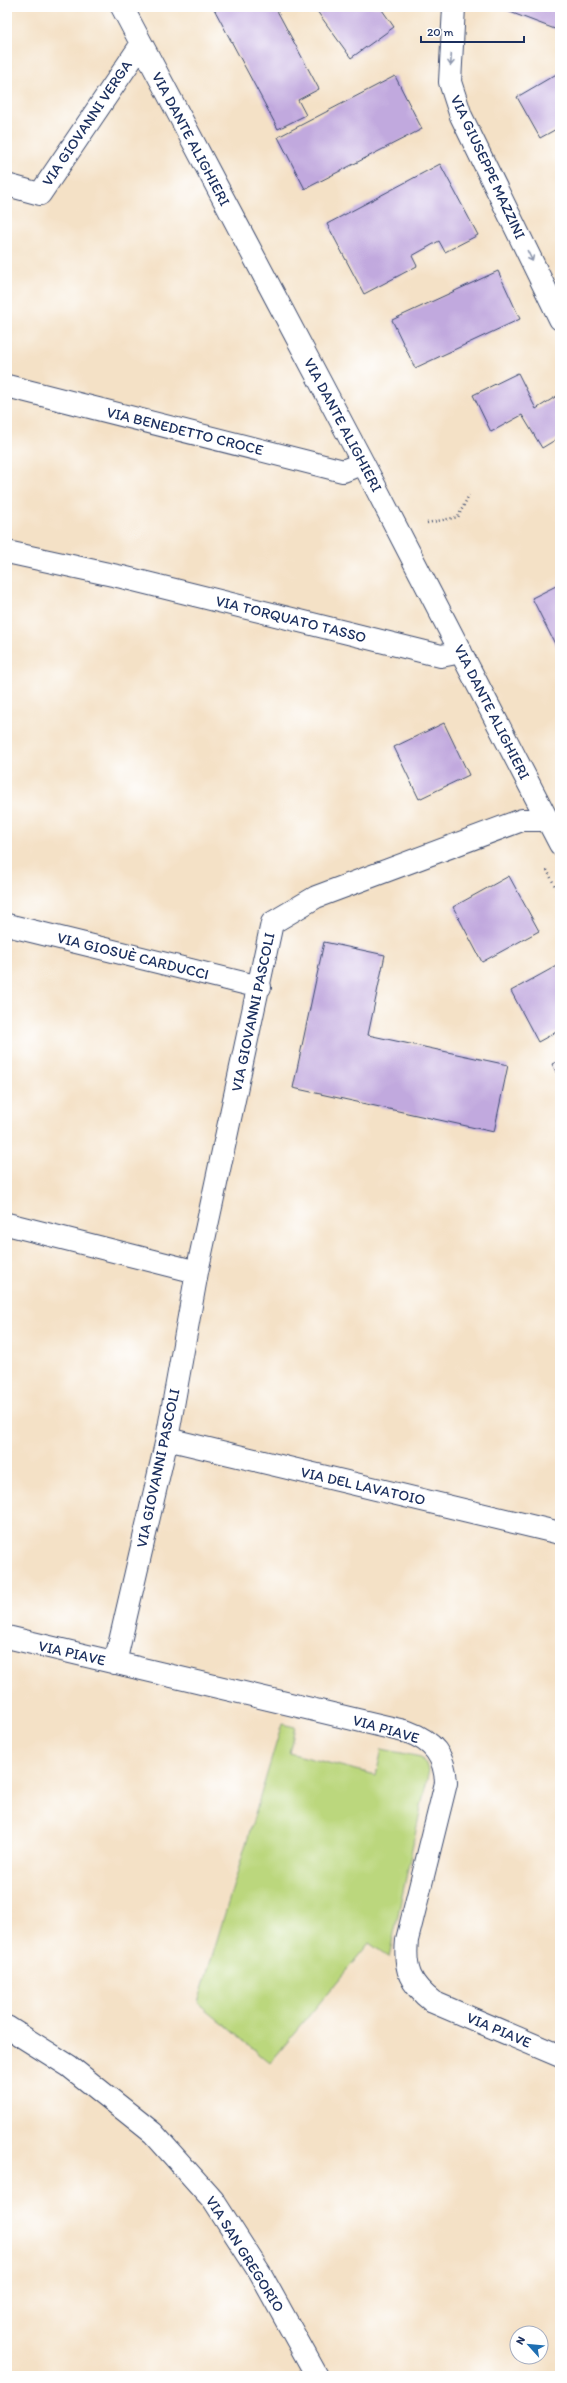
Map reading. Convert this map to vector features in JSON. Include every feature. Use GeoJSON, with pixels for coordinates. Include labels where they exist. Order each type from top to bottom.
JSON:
{"type":"FeatureCollection","features":[{"type":"Feature","properties":{"kind":"street","name":"VIA DANTE ALIGHIERI"},"geometry":{"type":"LineString","coordinates":[[122,7],[363,463],[560,844]]}},
{"type":"Feature","properties":{"kind":"street","name":"VIA GIUSEPPE MAZZINI"},"geometry":{"type":"LineString","coordinates":[[454,7],[450,82],[454,96],[461,116],[560,319]]}},
{"type":"Feature","properties":{"kind":"street","name":"VIA GIOVANNI VERGA"},"geometry":{"type":"LineString","coordinates":[[7,185],[40,194],[141,45]]}},
{"type":"Feature","properties":{"kind":"street","name":"VIA BENEDETTO CROCE"},"geometry":{"type":"LineString","coordinates":[[7,386],[343,471],[363,463]]}},
{"type":"Feature","properties":{"kind":"street","name":"VIA TORQUATO TASSO"},"geometry":{"type":"LineString","coordinates":[[7,552],[122,577],[441,656],[461,652]]}},
{"type":"Feature","properties":{"kind":"street","name":"VIA GIOVANNI PASCOLI"},"geometry":{"type":"LineString","coordinates":[[115,1663],[167,1439],[197,1272],[260,988],[272,923],[316,897],[522,820],[547,820]]}},
{"type":"Feature","properties":{"kind":"street","name":"VIA GIOSUÈ CARDUCCI"},"geometry":{"type":"LineString","coordinates":[[7,925],[260,988]]}},
{"type":"Feature","properties":{"kind":"street"},"geometry":{"type":"LineString","coordinates":[[7,1224],[197,1272]]}},
{"type":"Feature","properties":{"kind":"street","name":"VIA DEL LAVATOIO"},"geometry":{"type":"LineString","coordinates":[[167,1439],[560,1533]]}},
{"type":"Feature","properties":{"kind":"street","name":"VIA PIAVE"},"geometry":{"type":"LineString","coordinates":[[7,1637],[421,1736],[432,1745],[440,1756],[445,1769],[446,1783],[407,1940],[405,1958],[409,1976],[419,1991],[433,2002],[560,2056]]}},
{"type":"Feature","properties":{"kind":"street","name":"VIA SAN GREGORIO"},"geometry":{"type":"LineString","coordinates":[[7,2027],[69,2066],[153,2133],[213,2200],[260,2273],[318,2376]]}},
{"type":"Feature","properties":{"kind":"path"},"geometry":{"type":"LineString","coordinates":[[421,524],[458,517],[469,496]]}},
{"type":"Feature","properties":{"kind":"green space"},"geometry":{"type":"Polygon","coordinates":[[[282,1724],[295,1727],[289,1753],[376,1775],[382,1749],[421,1757],[429,1770],[389,1957],[369,1943],[270,2063],[198,2003],[282,1724]]]}},
{"type":"Feature","properties":{"kind":"building"},"geometry":{"type":"Polygon","coordinates":[[[213,7],[275,7],[319,89],[298,100],[306,115],[278,129],[213,7]]]}},
{"type":"Feature","properties":{"kind":"building"},"geometry":{"type":"Polygon","coordinates":[[[314,7],[380,7],[394,27],[351,58],[314,7]]]}},
{"type":"Feature","properties":{"kind":"building"},"geometry":{"type":"Polygon","coordinates":[[[503,7],[560,7],[560,31],[502,9],[503,7]]]}},
{"type":"Feature","properties":{"kind":"building"},"geometry":{"type":"Polygon","coordinates":[[[560,72],[560,127],[540,138],[517,97],[560,72]]]}},
{"type":"Feature","properties":{"kind":"building"},"geometry":{"type":"Polygon","coordinates":[[[395,76],[422,129],[305,189],[278,137],[395,76]]]}},
{"type":"Feature","properties":{"kind":"building"},"geometry":{"type":"Polygon","coordinates":[[[440,164],[478,235],[445,252],[439,241],[412,256],[417,266],[364,294],[327,224],[440,164]]]}},
{"type":"Feature","properties":{"kind":"building"},"geometry":{"type":"Polygon","coordinates":[[[498,271],[520,319],[415,368],[392,320],[498,271]]]}},
{"type":"Feature","properties":{"kind":"building"},"geometry":{"type":"Polygon","coordinates":[[[518,373],[536,409],[560,394],[560,437],[542,448],[522,415],[491,432],[473,395],[518,373]]]}},
{"type":"Feature","properties":{"kind":"building"},"geometry":{"type":"Polygon","coordinates":[[[560,584],[560,654],[532,598],[560,584]]]}},
{"type":"Feature","properties":{"kind":"building"},"geometry":{"type":"Polygon","coordinates":[[[444,723],[469,775],[419,799],[394,747],[444,723]]]}},
{"type":"Feature","properties":{"kind":"building"},"geometry":{"type":"Polygon","coordinates":[[[509,876],[539,931],[482,962],[453,907],[509,876]]]}},
{"type":"Feature","properties":{"kind":"building"},"geometry":{"type":"Polygon","coordinates":[[[324,942],[385,955],[368,1035],[508,1065],[494,1132],[293,1088],[324,942]]]}},
{"type":"Feature","properties":{"kind":"building"},"geometry":{"type":"Polygon","coordinates":[[[560,964],[560,1030],[538,1042],[511,991],[560,964]]]}},
{"type":"Feature","properties":{"kind":"building"},"geometry":{"type":"Polygon","coordinates":[[[560,1060],[560,1080],[552,1064],[560,1060]]]}}]}
